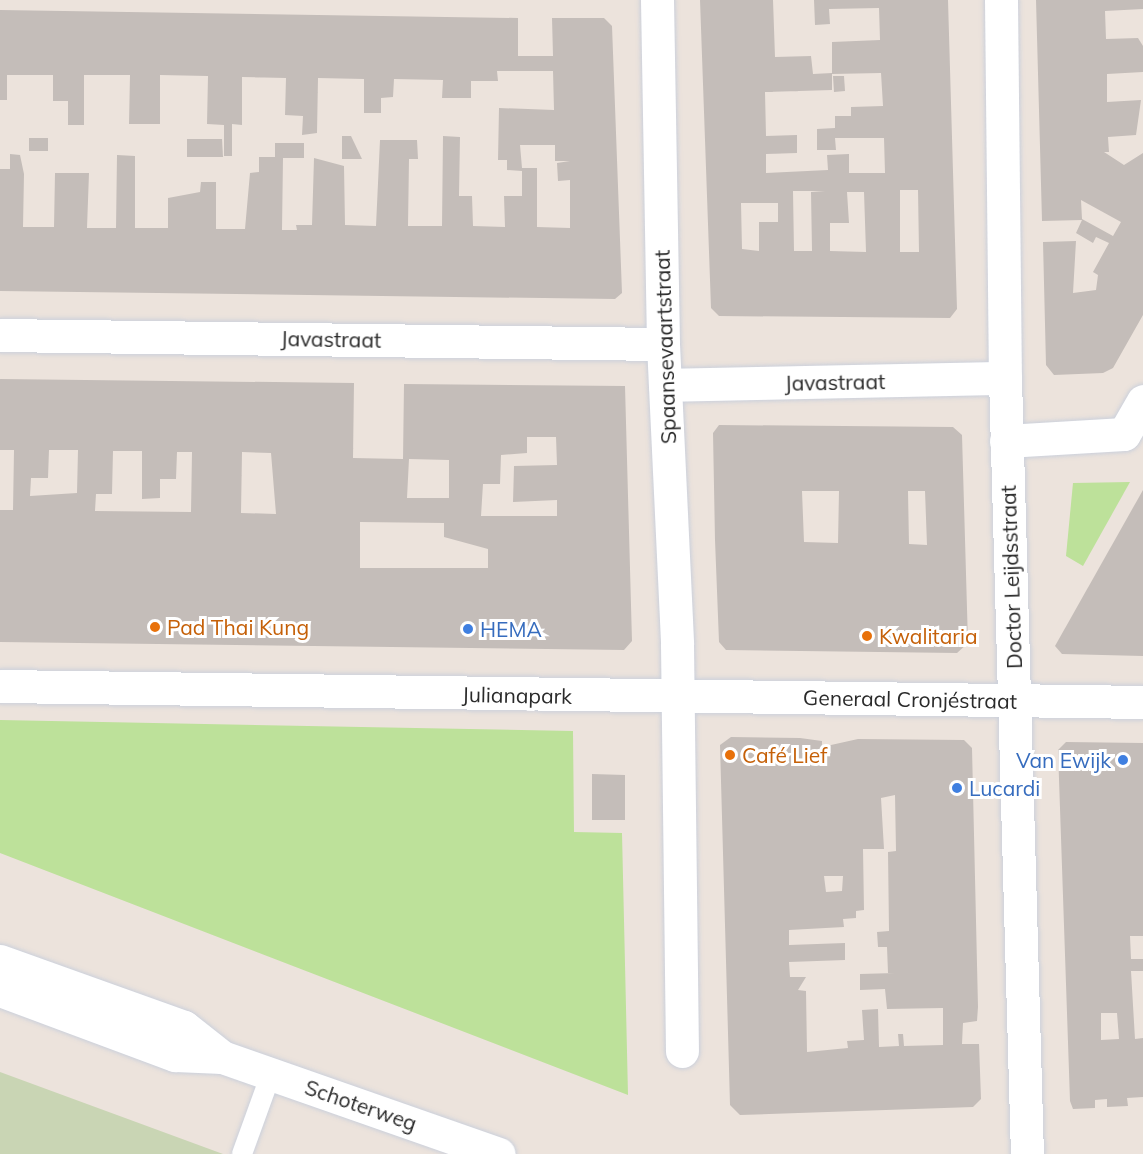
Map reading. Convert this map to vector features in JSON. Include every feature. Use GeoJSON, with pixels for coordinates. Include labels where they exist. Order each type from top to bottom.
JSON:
{"type":"FeatureCollection","features":[{"type":"Feature","properties":{"kind":"street","name":"Spaansevaartstraat"},"geometry":{"type":"LineString","coordinates":[[657,0],[663,344],[678,694]]}},
{"type":"Feature","properties":{"kind":"street","name":"Doctor Leijdsstraat"},"geometry":{"type":"LineString","coordinates":[[1001,0],[1006,441],[1016,701],[1027,1154]]}},
{"type":"Feature","properties":{"kind":"street","name":"Javastraat"},"geometry":{"type":"LineString","coordinates":[[0,335],[663,344]]}},
{"type":"Feature","properties":{"kind":"street","name":"Javastraat"},"geometry":{"type":"LineString","coordinates":[[665,385],[1005,378]]}},
{"type":"Feature","properties":{"kind":"street"},"geometry":{"type":"LineString","coordinates":[[1006,441],[1124,434],[1143,401]]}},
{"type":"Feature","properties":{"kind":"street","name":"Julianapark"},"geometry":{"type":"LineString","coordinates":[[0,686],[678,694]]}},
{"type":"Feature","properties":{"kind":"street"},"geometry":{"type":"LineString","coordinates":[[678,694],[682,1051]]}},
{"type":"Feature","properties":{"kind":"street","name":"Generaal Cronjéstraat"},"geometry":{"type":"LineString","coordinates":[[678,694],[1143,702]]}},
{"type":"Feature","properties":{"kind":"street","name":"Schoterweg"},"geometry":{"type":"LineString","coordinates":[[0,962],[184,1027],[222,1057]]}},
{"type":"Feature","properties":{"kind":"street","name":"Schoterweg"},"geometry":{"type":"LineString","coordinates":[[0,990],[175,1055],[222,1057],[499,1154]]}},
{"type":"Feature","properties":{"kind":"lane"},"geometry":{"type":"LineString","coordinates":[[242,1154],[271,1074]]}},
{"type":"Feature","properties":{"kind":"green space"},"geometry":{"type":"Polygon","coordinates":[[[1130,482],[1083,566],[1066,556],[1073,483],[1130,482]]]}},
{"type":"Feature","properties":{"kind":"green space"},"geometry":{"type":"Polygon","coordinates":[[[0,720],[573,731],[574,832],[622,833],[628,1095],[0,853],[0,720]]]}},
{"type":"Feature","properties":{"kind":"green space"},"geometry":{"type":"Polygon","coordinates":[[[0,1072],[223,1154],[0,1154],[0,1072]]]}},
{"type":"Feature","properties":{"kind":"building"},"geometry":{"type":"Polygon","coordinates":[[[700,0],[773,0],[775,57],[811,56],[813,74],[832,73],[832,42],[880,40],[879,8],[829,9],[830,24],[815,25],[814,0],[948,0],[957,309],[950,318],[719,316],[711,308],[700,0]],[[881,73],[832,74],[832,90],[765,92],[766,136],[797,135],[797,153],[766,154],[766,173],[828,170],[827,155],[849,154],[849,173],[885,173],[884,138],[835,138],[836,150],[817,150],[817,129],[835,128],[835,116],[851,116],[851,107],[883,106],[881,73]],[[900,190],[900,252],[919,252],[918,190],[900,190]],[[793,191],[794,251],[812,251],[811,192],[825,191],[793,191]],[[847,192],[849,223],[830,223],[830,251],[866,252],[864,192],[847,192]],[[741,203],[742,249],[759,251],[759,222],[778,222],[778,203],[741,203]]]}},
{"type":"Feature","properties":{"kind":"building"},"geometry":{"type":"Polygon","coordinates":[[[1036,0],[1143,0],[1143,9],[1105,11],[1106,39],[1138,38],[1143,46],[1143,72],[1107,74],[1107,102],[1141,100],[1136,135],[1108,137],[1109,152],[1104,152],[1124,165],[1143,153],[1143,315],[1113,368],[1103,373],[1054,375],[1046,365],[1043,242],[1076,241],[1073,293],[1096,290],[1098,275],[1093,272],[1109,243],[1096,237],[1093,243],[1076,233],[1082,220],[1042,221],[1036,0]],[[1081,200],[1082,219],[1113,236],[1121,222],[1081,200]]]}},
{"type":"Feature","properties":{"kind":"building"},"geometry":{"type":"Polygon","coordinates":[[[0,10],[518,18],[518,56],[553,56],[552,18],[604,18],[612,26],[622,293],[615,299],[0,291],[0,169],[10,169],[10,154],[20,155],[24,174],[23,227],[54,227],[55,173],[89,173],[87,228],[116,228],[117,155],[135,156],[135,228],[168,228],[168,198],[200,192],[201,182],[216,182],[216,229],[245,229],[250,173],[259,172],[259,157],[275,157],[275,143],[304,143],[304,158],[283,158],[282,230],[297,230],[296,225],[312,225],[314,158],[344,166],[345,225],[376,226],[380,140],[417,140],[418,159],[409,159],[408,226],[442,226],[443,136],[460,137],[459,196],[472,196],[473,226],[505,227],[504,196],[522,196],[522,171],[507,170],[507,160],[498,160],[499,108],[554,110],[553,71],[497,71],[498,81],[471,81],[471,98],[442,98],[443,80],[394,79],[393,97],[381,98],[381,113],[364,113],[364,79],[318,78],[317,133],[302,135],[303,116],[285,115],[286,78],[242,77],[242,125],[232,124],[232,156],[224,156],[224,125],[207,124],[208,76],[160,75],[160,124],[129,124],[130,75],[84,75],[84,125],[68,125],[68,101],[53,101],[53,75],[7,75],[7,100],[0,100],[0,10]],[[520,145],[522,168],[537,168],[537,227],[570,228],[570,180],[558,181],[557,163],[570,161],[555,161],[555,145],[520,145]]]}},
{"type":"Feature","properties":{"kind":"building"},"geometry":{"type":"Polygon","coordinates":[[[833,76],[844,76],[845,91],[834,92],[833,76]]]}},
{"type":"Feature","properties":{"kind":"building"},"geometry":{"type":"Polygon","coordinates":[[[342,136],[351,136],[362,159],[342,159],[342,136]]]}},
{"type":"Feature","properties":{"kind":"building"},"geometry":{"type":"Polygon","coordinates":[[[29,138],[48,138],[48,151],[29,151],[29,138]]]}},
{"type":"Feature","properties":{"kind":"building"},"geometry":{"type":"Polygon","coordinates":[[[187,139],[222,139],[223,157],[187,157],[187,139]]]}},
{"type":"Feature","properties":{"kind":"building"},"geometry":{"type":"Polygon","coordinates":[[[0,379],[354,383],[353,458],[403,459],[404,384],[625,386],[632,641],[624,650],[0,642],[0,510],[13,510],[14,450],[0,450],[0,379]],[[527,437],[527,453],[501,455],[500,484],[483,484],[481,516],[557,516],[557,500],[513,502],[514,466],[557,465],[556,437],[527,437]],[[49,450],[48,478],[31,478],[30,496],[77,493],[78,450],[49,450]],[[113,451],[112,494],[96,494],[95,511],[191,512],[192,452],[177,452],[176,479],[160,479],[160,498],[142,499],[142,451],[113,451]],[[242,452],[241,513],[276,514],[271,453],[242,452]],[[409,459],[407,498],[449,498],[449,460],[409,459]],[[360,522],[360,568],[488,568],[488,549],[444,537],[444,523],[360,522]]]}},
{"type":"Feature","properties":{"kind":"building"},"geometry":{"type":"Polygon","coordinates":[[[719,425],[953,427],[962,435],[968,643],[957,653],[726,650],[719,642],[713,433],[719,425]],[[802,491],[804,542],[838,543],[839,491],[802,491]],[[908,491],[909,544],[927,545],[925,491],[908,491]]]}},
{"type":"Feature","properties":{"kind":"building"},"geometry":{"type":"Polygon","coordinates":[[[1143,490],[1143,656],[1062,654],[1055,646],[1143,490]]]}},
{"type":"Feature","properties":{"kind":"building"},"geometry":{"type":"Polygon","coordinates":[[[731,737],[800,738],[822,741],[822,747],[858,739],[964,740],[972,748],[978,1007],[977,1021],[963,1023],[962,1044],[979,1044],[981,1099],[973,1107],[740,1115],[730,1105],[720,745],[731,737]],[[895,795],[881,798],[884,849],[863,849],[864,910],[856,911],[856,918],[843,919],[844,927],[789,930],[789,945],[845,943],[845,960],[789,962],[790,977],[806,977],[798,990],[806,991],[807,1052],[848,1048],[847,1041],[864,1040],[862,1010],[878,1009],[879,1047],[899,1046],[898,1034],[903,1034],[904,1046],[943,1045],[943,1008],[887,1009],[885,989],[860,990],[860,974],[895,973],[888,973],[887,947],[878,947],[877,932],[889,931],[888,852],[896,851],[895,795]],[[824,876],[826,892],[842,891],[843,876],[824,876]]]}},
{"type":"Feature","properties":{"kind":"building"},"geometry":{"type":"Polygon","coordinates":[[[1066,742],[1143,743],[1143,936],[1130,936],[1131,959],[1143,959],[1143,971],[1131,971],[1135,1039],[1143,1038],[1143,1097],[1127,1098],[1128,1106],[1107,1107],[1107,1099],[1095,1100],[1095,1108],[1073,1109],[1070,1101],[1058,750],[1066,742]],[[1101,1013],[1101,1040],[1119,1039],[1117,1013],[1101,1013]]]}},
{"type":"Feature","properties":{"kind":"building"},"geometry":{"type":"Polygon","coordinates":[[[592,774],[625,775],[625,820],[592,820],[592,774]]]}},
{"type":"Feature","properties":{"kind":"place","name":"Pad Thai Kung"},"geometry":{"type":"Point","coordinates":[155,627]}},
{"type":"Feature","properties":{"kind":"place","name":"HEMA"},"geometry":{"type":"Point","coordinates":[468,629]}},
{"type":"Feature","properties":{"kind":"place","name":"Kwalitaria"},"geometry":{"type":"Point","coordinates":[867,636]}},
{"type":"Feature","properties":{"kind":"place","name":"Café Lief"},"geometry":{"type":"Point","coordinates":[730,755]}},
{"type":"Feature","properties":{"kind":"place","name":"Van Ewijk"},"geometry":{"type":"Point","coordinates":[1123,760]}},
{"type":"Feature","properties":{"kind":"place","name":"Lucardi"},"geometry":{"type":"Point","coordinates":[957,788]}}]}
